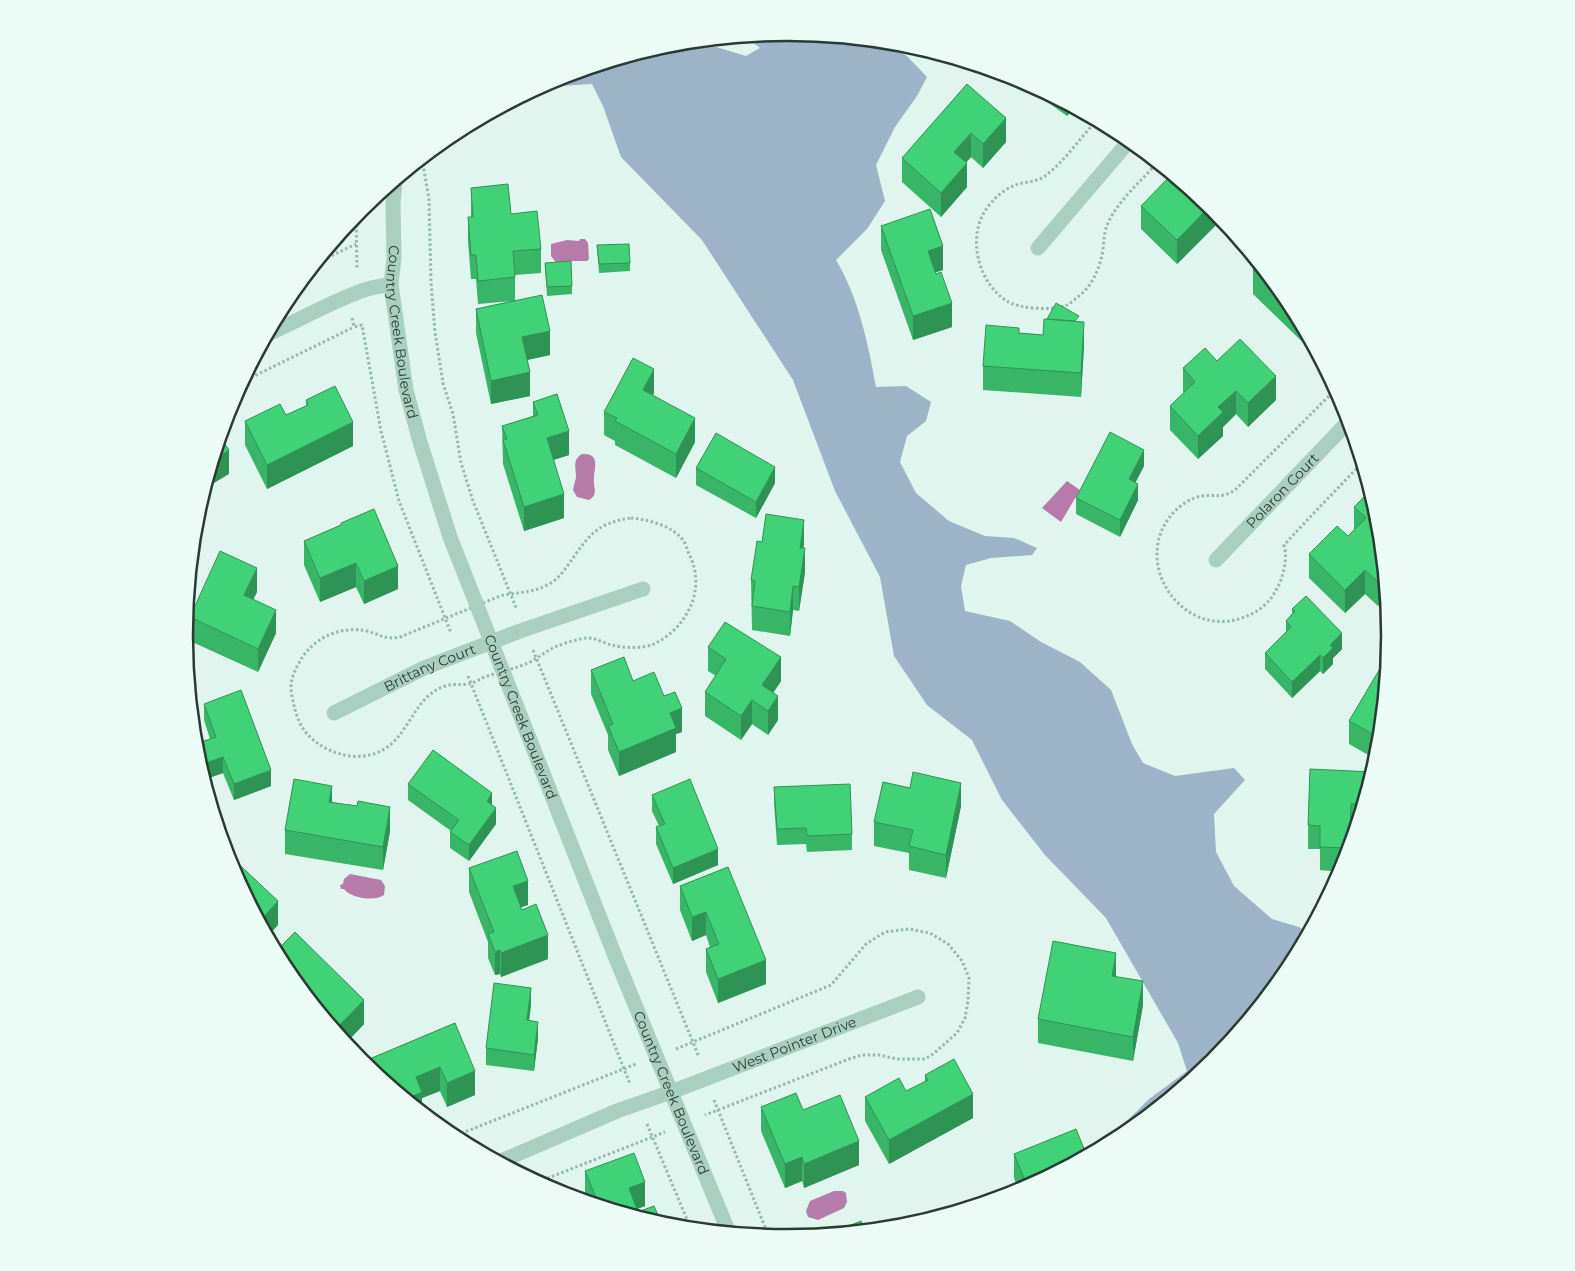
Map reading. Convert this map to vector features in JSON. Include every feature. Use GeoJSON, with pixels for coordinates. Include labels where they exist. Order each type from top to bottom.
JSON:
{"type":"FeatureCollection","features":[{"type":"Feature","properties":{"kind":"street"},"geometry":{"type":"LineString","coordinates":[[1038,248],[1125,146]]}},
{"type":"Feature","properties":{"kind":"street","name":"Country Creek Boulevard"},"geometry":{"type":"LineString","coordinates":[[394,191],[394,258],[391,284],[406,390],[450,537],[614,956],[726,1226]]}},
{"type":"Feature","properties":{"kind":"street"},"geometry":{"type":"LineString","coordinates":[[278,330],[309,313],[366,289],[391,284]]}},
{"type":"Feature","properties":{"kind":"street","name":"Polaron Court"},"geometry":{"type":"LineString","coordinates":[[1216,560],[1344,427]]}},
{"type":"Feature","properties":{"kind":"street","name":"Brittany Court"},"geometry":{"type":"LineString","coordinates":[[334,713],[424,668],[643,589]]}},
{"type":"Feature","properties":{"kind":"street","name":"West Pointer Drive"},"geometry":{"type":"LineString","coordinates":[[507,1159],[638,1103],[706,1079],[918,997]]}},
{"type":"Feature","properties":{"kind":"path"},"geometry":{"type":"LineString","coordinates":[[423,166],[429,199],[434,322],[443,383],[453,414],[462,463],[473,501],[766,1229]]}},
{"type":"Feature","properties":{"kind":"path"},"geometry":{"type":"LineString","coordinates":[[354,327],[352,314],[358,265],[356,227]]}},
{"type":"Feature","properties":{"kind":"path"},"geometry":{"type":"LineString","coordinates":[[331,256],[356,244]]}},
{"type":"Feature","properties":{"kind":"path"},"geometry":{"type":"LineString","coordinates":[[253,376],[354,327],[362,325],[381,431],[399,501],[624,1069],[688,1221]]}},
{"type":"Feature","properties":{"kind":"path"},"geometry":{"type":"LineString","coordinates":[[462,1133],[624,1069]]}},
{"type":"Feature","properties":{"kind":"shaded area"},"geometry":{"type":"Polygon","coordinates":[[[788,41],[865,46],[902,53],[927,77],[917,96],[895,127],[876,165],[885,201],[867,229],[836,260],[857,306],[876,387],[906,386],[931,402],[926,421],[907,436],[900,462],[916,493],[949,521],[985,536],[1014,538],[1037,548],[1032,555],[991,558],[966,565],[961,586],[965,611],[1010,621],[1041,642],[1080,662],[1111,690],[1132,744],[1143,763],[1175,776],[1234,768],[1245,780],[1214,814],[1216,852],[1234,886],[1272,919],[1304,930],[1282,966],[1259,997],[1208,1056],[1130,1121],[1129,1119],[1149,1099],[1187,1071],[1178,1043],[1106,918],[1045,855],[1002,800],[972,740],[927,705],[894,656],[880,577],[835,491],[793,380],[702,240],[621,157],[603,106],[592,84],[560,86],[634,61],[672,53],[712,46],[746,56],[760,48],[753,43],[788,41]]]}},
{"type":"Feature","properties":{"kind":"shaded area"},"geometry":{"type":"Polygon","coordinates":[[[580,239],[585,239],[588,243],[589,259],[587,261],[565,261],[558,265],[551,256],[551,244],[567,240],[579,241],[580,239]]]}},
{"type":"Feature","properties":{"kind":"shaded area"},"geometry":{"type":"Polygon","coordinates":[[[582,454],[592,456],[595,462],[595,493],[589,500],[577,497],[573,490],[576,477],[576,461],[582,454]]]}},
{"type":"Feature","properties":{"kind":"shaded area"},"geometry":{"type":"Polygon","coordinates":[[[1067,481],[1080,490],[1061,522],[1042,508],[1067,481]]]}},
{"type":"Feature","properties":{"kind":"shaded area"},"geometry":{"type":"Polygon","coordinates":[[[350,874],[381,880],[385,886],[384,895],[369,899],[357,897],[341,889],[340,885],[343,884],[344,879],[350,874]]]}},
{"type":"Feature","properties":{"kind":"shaded area"},"geometry":{"type":"Polygon","coordinates":[[[834,1191],[846,1193],[847,1202],[844,1208],[818,1220],[808,1217],[806,1211],[810,1201],[834,1191]]]}},
{"type":"Feature","properties":{"kind":"building"},"geometry":{"type":"Polygon","coordinates":[[[967,84],[1006,118],[983,144],[971,133],[954,152],[967,163],[941,193],[902,158],[967,84]]]}},
{"type":"Feature","properties":{"kind":"building"},"geometry":{"type":"Polygon","coordinates":[[[1167,179],[1204,212],[1177,240],[1141,206],[1167,179]]]}},
{"type":"Feature","properties":{"kind":"building"},"geometry":{"type":"Polygon","coordinates":[[[508,184],[511,214],[537,211],[541,249],[513,251],[515,277],[478,281],[476,255],[471,255],[468,217],[473,217],[471,188],[508,184]]]}},
{"type":"Feature","properties":{"kind":"building"},"geometry":{"type":"Polygon","coordinates":[[[930,209],[943,246],[928,251],[936,274],[941,272],[952,303],[913,316],[881,226],[930,209]]]}},
{"type":"Feature","properties":{"kind":"building"},"geometry":{"type":"Polygon","coordinates":[[[629,244],[630,263],[599,264],[597,245],[629,244]]]}},
{"type":"Feature","properties":{"kind":"building"},"geometry":{"type":"Polygon","coordinates":[[[571,261],[572,286],[547,287],[545,263],[571,261]]]}},
{"type":"Feature","properties":{"kind":"building"},"geometry":{"type":"Polygon","coordinates":[[[1254,269],[1263,280],[1253,270],[1254,269]]]}},
{"type":"Feature","properties":{"kind":"building"},"geometry":{"type":"Polygon","coordinates":[[[542,295],[550,331],[522,337],[530,372],[491,381],[476,309],[542,295]]]}},
{"type":"Feature","properties":{"kind":"building"},"geometry":{"type":"Polygon","coordinates":[[[1056,303],[1079,316],[1075,321],[1047,319],[1056,303]]]}},
{"type":"Feature","properties":{"kind":"building"},"geometry":{"type":"Polygon","coordinates":[[[1044,319],[1084,322],[1081,373],[983,366],[986,325],[1019,328],[1019,333],[1043,335],[1044,319]]]}},
{"type":"Feature","properties":{"kind":"building"},"geometry":{"type":"Polygon","coordinates":[[[1240,339],[1276,376],[1248,403],[1236,391],[1218,407],[1223,412],[1198,436],[1170,406],[1195,382],[1183,368],[1205,348],[1217,361],[1240,339]]]}},
{"type":"Feature","properties":{"kind":"building"},"geometry":{"type":"Polygon","coordinates":[[[633,358],[654,369],[643,390],[695,418],[676,454],[615,421],[617,418],[604,412],[633,358]]]}},
{"type":"Feature","properties":{"kind":"building"},"geometry":{"type":"Polygon","coordinates":[[[335,386],[353,422],[267,465],[245,421],[280,404],[286,415],[308,405],[306,400],[335,386]]]}},
{"type":"Feature","properties":{"kind":"building"},"geometry":{"type":"Polygon","coordinates":[[[557,394],[569,431],[547,438],[564,494],[524,507],[503,440],[507,439],[502,426],[538,415],[533,402],[557,394]]]}},
{"type":"Feature","properties":{"kind":"building"},"geometry":{"type":"Polygon","coordinates":[[[1110,432],[1144,450],[1129,479],[1138,484],[1120,520],[1076,498],[1110,432]]]}},
{"type":"Feature","properties":{"kind":"building"},"geometry":{"type":"Polygon","coordinates":[[[716,433],[775,467],[756,502],[696,468],[716,433]]]}},
{"type":"Feature","properties":{"kind":"building"},"geometry":{"type":"Polygon","coordinates":[[[225,444],[229,450],[222,455],[225,444]]]}},
{"type":"Feature","properties":{"kind":"building"},"geometry":{"type":"Polygon","coordinates":[[[1365,496],[1377,558],[1379,581],[1365,570],[1345,590],[1309,554],[1337,526],[1348,536],[1366,518],[1354,507],[1365,496]]]}},
{"type":"Feature","properties":{"kind":"building"},"geometry":{"type":"Polygon","coordinates":[[[374,509],[398,566],[364,581],[356,563],[320,578],[304,541],[374,509]]]}},
{"type":"Feature","properties":{"kind":"building"},"geometry":{"type":"Polygon","coordinates":[[[766,514],[804,520],[800,548],[805,548],[799,587],[793,586],[790,612],[752,606],[755,581],[751,580],[757,541],[762,542],[766,514]]]}},
{"type":"Feature","properties":{"kind":"building"},"geometry":{"type":"Polygon","coordinates":[[[220,551],[257,568],[244,595],[276,610],[258,649],[194,619],[194,607],[220,551]]]}},
{"type":"Feature","properties":{"kind":"building"},"geometry":{"type":"Polygon","coordinates":[[[1306,596],[1342,633],[1330,645],[1333,648],[1323,658],[1320,655],[1292,682],[1265,653],[1291,627],[1286,621],[1295,611],[1292,609],[1306,596]]]}},
{"type":"Feature","properties":{"kind":"building"},"geometry":{"type":"Polygon","coordinates":[[[725,622],[781,657],[762,685],[778,696],[768,711],[752,700],[741,716],[705,692],[726,659],[708,647],[725,622]]]}},
{"type":"Feature","properties":{"kind":"building"},"geometry":{"type":"Polygon","coordinates":[[[624,657],[633,681],[654,672],[664,696],[675,692],[682,708],[670,713],[676,728],[619,752],[608,726],[613,724],[591,670],[624,657]]]}},
{"type":"Feature","properties":{"kind":"building"},"geometry":{"type":"Polygon","coordinates":[[[1380,668],[1377,713],[1373,734],[1349,721],[1380,668]]]}},
{"type":"Feature","properties":{"kind":"building"},"geometry":{"type":"Polygon","coordinates":[[[241,690],[271,770],[234,784],[223,757],[207,762],[203,741],[216,737],[204,704],[241,690]]]}},
{"type":"Feature","properties":{"kind":"building"},"geometry":{"type":"Polygon","coordinates":[[[433,750],[492,793],[487,801],[496,808],[469,845],[450,832],[459,820],[408,784],[433,750]]]}},
{"type":"Feature","properties":{"kind":"building"},"geometry":{"type":"Polygon","coordinates":[[[1310,769],[1366,772],[1357,804],[1351,804],[1350,827],[1342,848],[1320,847],[1320,826],[1308,825],[1310,769]]]}},
{"type":"Feature","properties":{"kind":"building"},"geometry":{"type":"Polygon","coordinates":[[[913,772],[961,783],[946,855],[909,846],[913,830],[874,822],[883,782],[910,788],[913,772]]]}},
{"type":"Feature","properties":{"kind":"building"},"geometry":{"type":"Polygon","coordinates":[[[294,779],[332,786],[329,802],[357,806],[358,801],[390,807],[383,847],[285,830],[294,779]]]}},
{"type":"Feature","properties":{"kind":"building"},"geometry":{"type":"Polygon","coordinates":[[[690,779],[718,849],[673,868],[656,827],[665,824],[652,795],[690,779]]]}},
{"type":"Feature","properties":{"kind":"building"},"geometry":{"type":"Polygon","coordinates":[[[850,784],[852,834],[807,836],[806,828],[777,829],[774,787],[850,784]]]}},
{"type":"Feature","properties":{"kind":"building"},"geometry":{"type":"Polygon","coordinates":[[[517,851],[528,881],[513,886],[522,910],[536,904],[548,935],[501,953],[500,950],[495,952],[488,934],[494,932],[469,868],[517,851]]]}},
{"type":"Feature","properties":{"kind":"building"},"geometry":{"type":"Polygon","coordinates":[[[238,864],[278,901],[264,916],[238,864]]]}},
{"type":"Feature","properties":{"kind":"building"},"geometry":{"type":"Polygon","coordinates":[[[728,867],[766,960],[718,979],[706,949],[719,944],[706,912],[692,917],[680,886],[728,867]]]}},
{"type":"Feature","properties":{"kind":"building"},"geometry":{"type":"Polygon","coordinates":[[[295,932],[364,1000],[340,1025],[293,966],[281,946],[295,932]]]}},
{"type":"Feature","properties":{"kind":"building"},"geometry":{"type":"Polygon","coordinates":[[[1053,941],[1116,953],[1112,976],[1143,981],[1133,1037],[1038,1019],[1053,941]]]}},
{"type":"Feature","properties":{"kind":"building"},"geometry":{"type":"Polygon","coordinates":[[[494,983],[531,988],[527,1020],[538,1022],[534,1055],[486,1048],[494,983]]]}},
{"type":"Feature","properties":{"kind":"building"},"geometry":{"type":"Polygon","coordinates":[[[455,1023],[475,1071],[447,1083],[440,1067],[416,1077],[422,1092],[413,1096],[370,1059],[455,1023]]]}},
{"type":"Feature","properties":{"kind":"building"},"geometry":{"type":"Polygon","coordinates":[[[954,1059],[973,1094],[889,1140],[865,1097],[899,1078],[906,1091],[928,1080],[925,1075],[954,1059]]]}},
{"type":"Feature","properties":{"kind":"building"},"geometry":{"type":"Polygon","coordinates":[[[796,1093],[803,1110],[840,1095],[859,1141],[804,1164],[802,1157],[785,1164],[761,1107],[796,1093]]]}},
{"type":"Feature","properties":{"kind":"building"},"geometry":{"type":"Polygon","coordinates":[[[1076,1129],[1085,1150],[1025,1180],[1014,1154],[1076,1129]]]}},
{"type":"Feature","properties":{"kind":"building"},"geometry":{"type":"Polygon","coordinates":[[[634,1153],[645,1182],[629,1188],[638,1211],[596,1198],[585,1171],[634,1153]]]}},
{"type":"Feature","properties":{"kind":"building"},"geometry":{"type":"Polygon","coordinates":[[[654,1206],[658,1215],[640,1211],[654,1206]]]}},
{"type":"Feature","properties":{"kind":"building"},"geometry":{"type":"Polygon","coordinates":[[[861,1221],[863,1225],[848,1226],[861,1221]]]}}]}
